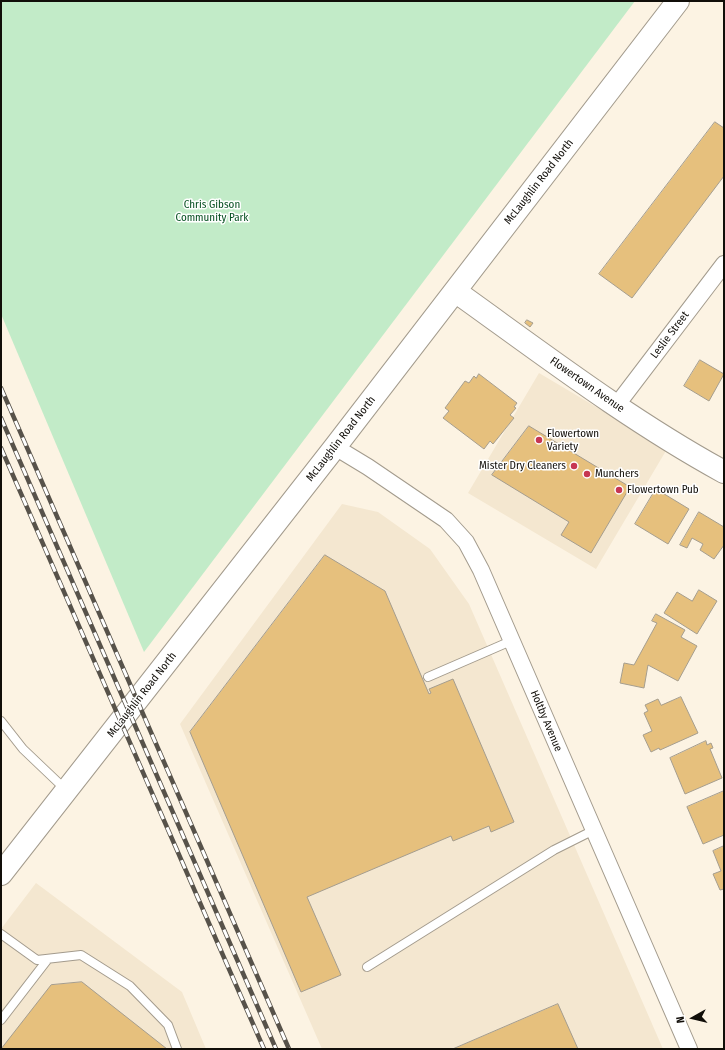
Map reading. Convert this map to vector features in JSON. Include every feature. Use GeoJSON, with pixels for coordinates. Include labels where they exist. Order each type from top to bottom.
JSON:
{"type":"FeatureCollection","features":[{"type":"Feature","properties":{"kind":"main road","name":"McLaughlin Road North"},"geometry":{"type":"LineString","coordinates":[[3,867],[67,791],[678,1]]}},
{"type":"Feature","properties":{"kind":"main road","name":"Flowertown Avenue"},"geometry":{"type":"LineString","coordinates":[[455,291],[616,406],[682,449],[724,472]]}},
{"type":"Feature","properties":{"kind":"street","name":"Leslie Street"},"geometry":{"type":"LineString","coordinates":[[616,406],[724,264]]}},
{"type":"Feature","properties":{"kind":"street","name":"Holtby Avenue"},"geometry":{"type":"LineString","coordinates":[[335,446],[363,463],[446,520],[466,542],[512,641],[689,1049]]}},
{"type":"Feature","properties":{"kind":"lane"},"geometry":{"type":"LineString","coordinates":[[428,677],[512,641]]}},
{"type":"Feature","properties":{"kind":"lane"},"geometry":{"type":"LineString","coordinates":[[1,721],[23,749],[67,791]]}},
{"type":"Feature","properties":{"kind":"lane"},"geometry":{"type":"LineString","coordinates":[[367,967],[554,850],[594,830]]}},
{"type":"Feature","properties":{"kind":"lane"},"geometry":{"type":"LineString","coordinates":[[1,934],[37,960],[81,955],[130,986],[168,1025],[177,1049]]}},
{"type":"Feature","properties":{"kind":"lane"},"geometry":{"type":"LineString","coordinates":[[1,1020],[48,958]]}},
{"type":"Feature","properties":{"kind":"shaded area"},"geometry":{"type":"Polygon","coordinates":[[[539,373],[667,449],[596,569],[468,493],[539,373]]]}},
{"type":"Feature","properties":{"kind":"shaded area"},"geometry":{"type":"Polygon","coordinates":[[[342,504],[378,512],[430,549],[469,604],[663,1049],[322,1049],[180,724],[342,504]]]}},
{"type":"Feature","properties":{"kind":"shaded area"},"geometry":{"type":"Polygon","coordinates":[[[36,883],[182,992],[206,1049],[1,1049],[1,929],[36,883]]]}},
{"type":"Feature","properties":{"kind":"green space","name":"Chris Gibson Community Park"},"geometry":{"type":"Polygon","coordinates":[[[1,1],[635,1],[144,652],[1,314],[1,1]]]}},
{"type":"Feature","properties":{"kind":"building"},"geometry":{"type":"Polygon","coordinates":[[[715,122],[724,128],[724,176],[632,298],[599,274],[715,122]]]}},
{"type":"Feature","properties":{"kind":"building"},"geometry":{"type":"Polygon","coordinates":[[[527,320],[533,323],[530,327],[525,323],[527,320]]]}},
{"type":"Feature","properties":{"kind":"building"},"geometry":{"type":"Polygon","coordinates":[[[700,360],[724,374],[709,401],[684,386],[700,360]]]}},
{"type":"Feature","properties":{"kind":"building"},"geometry":{"type":"Polygon","coordinates":[[[479,374],[517,403],[514,407],[516,408],[510,415],[514,418],[493,444],[490,441],[484,449],[443,418],[449,411],[445,408],[465,381],[469,383],[474,376],[476,378],[479,374]]]}},
{"type":"Feature","properties":{"kind":"building"},"geometry":{"type":"Polygon","coordinates":[[[529,426],[630,487],[591,553],[561,535],[569,522],[492,475],[529,426]]]}},
{"type":"Feature","properties":{"kind":"building"},"geometry":{"type":"Polygon","coordinates":[[[656,489],[689,509],[668,544],[635,524],[656,489]]]}},
{"type":"Feature","properties":{"kind":"building"},"geometry":{"type":"Polygon","coordinates":[[[699,512],[724,527],[724,545],[714,559],[700,550],[703,544],[692,538],[687,548],[680,545],[699,512]]]}},
{"type":"Feature","properties":{"kind":"building"},"geometry":{"type":"Polygon","coordinates":[[[325,555],[385,591],[429,694],[431,693],[429,689],[453,679],[514,822],[491,832],[489,826],[453,841],[451,836],[307,897],[341,975],[301,992],[190,732],[325,555]]]}},
{"type":"Feature","properties":{"kind":"building"},"geometry":{"type":"Polygon","coordinates":[[[699,590],[717,601],[697,634],[664,613],[677,592],[692,601],[699,590]]]}},
{"type":"Feature","properties":{"kind":"building"},"geometry":{"type":"Polygon","coordinates":[[[656,614],[685,630],[681,637],[697,646],[678,681],[648,665],[644,688],[620,683],[624,663],[634,665],[657,623],[652,621],[656,614]]]}},
{"type":"Feature","properties":{"kind":"building"},"geometry":{"type":"Polygon","coordinates":[[[681,697],[698,733],[660,750],[659,748],[651,752],[643,735],[652,731],[644,713],[648,711],[645,705],[658,699],[661,705],[681,697]]]}},
{"type":"Feature","properties":{"kind":"building"},"geometry":{"type":"Polygon","coordinates":[[[706,741],[707,745],[711,743],[713,748],[710,749],[722,778],[685,794],[670,758],[706,741]]]}},
{"type":"Feature","properties":{"kind":"building"},"geometry":{"type":"Polygon","coordinates":[[[724,791],[724,835],[703,844],[687,807],[724,791]]]}},
{"type":"Feature","properties":{"kind":"building"},"geometry":{"type":"Polygon","coordinates":[[[724,846],[724,889],[720,890],[713,874],[721,871],[713,851],[724,846]]]}},
{"type":"Feature","properties":{"kind":"building"},"geometry":{"type":"Polygon","coordinates":[[[82,982],[167,1049],[1,1049],[51,985],[82,982]]]}},
{"type":"Feature","properties":{"kind":"building"},"geometry":{"type":"Polygon","coordinates":[[[558,1004],[578,1049],[453,1049],[558,1004]]]}},
{"type":"Feature","properties":{"kind":"railway"},"geometry":{"type":"LineString","coordinates":[[1,388],[289,1049]]}},
{"type":"Feature","properties":{"kind":"railway"},"geometry":{"type":"LineString","coordinates":[[1,418],[276,1049]]}},
{"type":"Feature","properties":{"kind":"railway"},"geometry":{"type":"LineString","coordinates":[[1,448],[264,1049]]}},
{"type":"Feature","properties":{"kind":"place","name":"Flowertown Variety"},"geometry":{"type":"Point","coordinates":[539,440]}},
{"type":"Feature","properties":{"kind":"place","name":"Mister Dry Cleaners"},"geometry":{"type":"Point","coordinates":[574,466]}},
{"type":"Feature","properties":{"kind":"place","name":"Munchers"},"geometry":{"type":"Point","coordinates":[587,474]}},
{"type":"Feature","properties":{"kind":"place","name":"Flowertown Pub"},"geometry":{"type":"Point","coordinates":[619,490]}}]}
